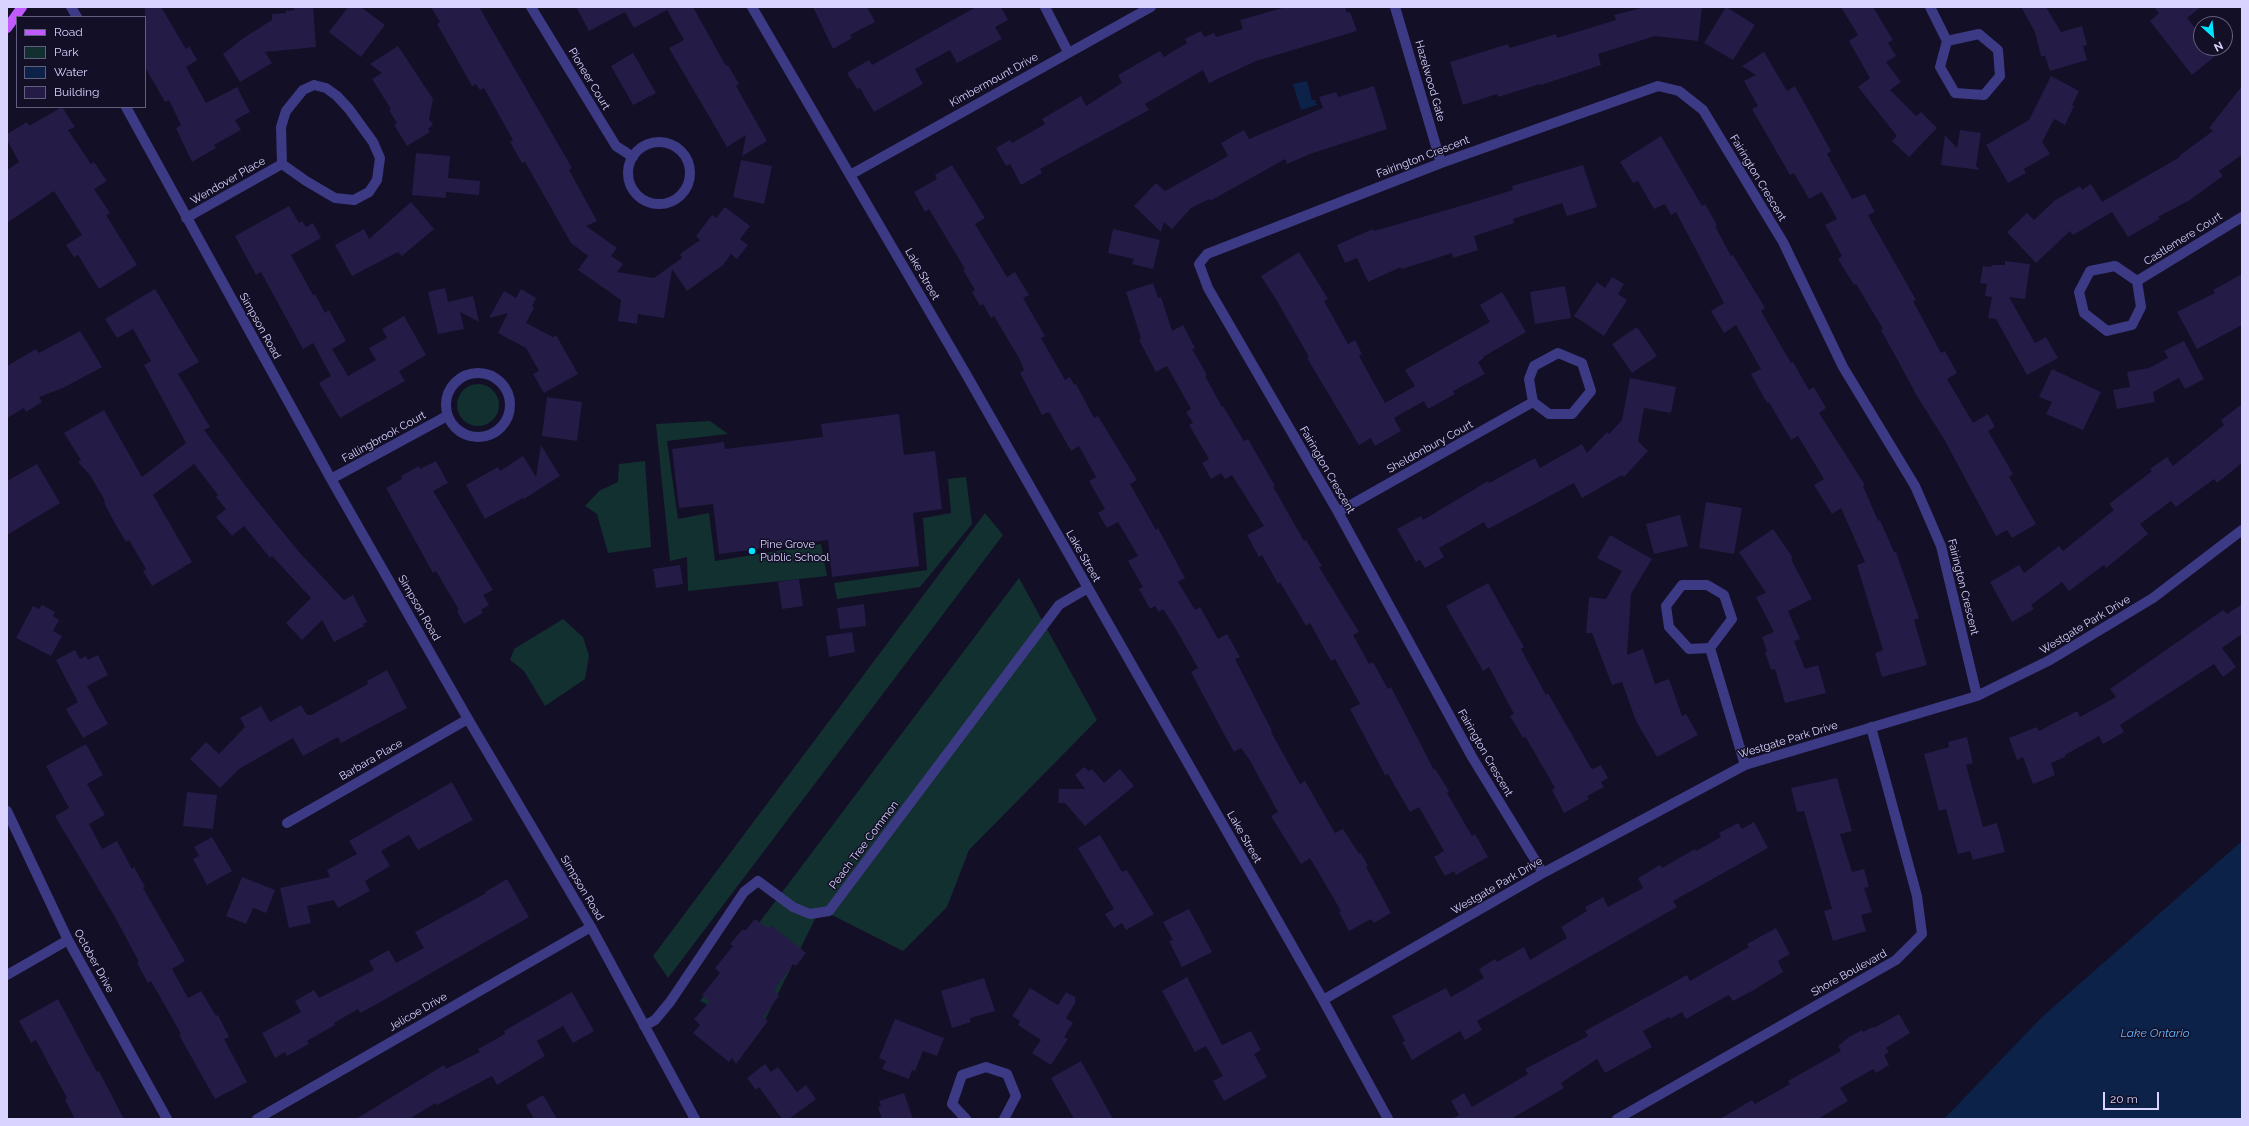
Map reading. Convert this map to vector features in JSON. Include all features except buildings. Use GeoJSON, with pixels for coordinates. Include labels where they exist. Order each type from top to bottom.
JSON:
{"type":"FeatureCollection","features":[{"type":"Feature","properties":{"kind":"main road"},"geometry":{"type":"LineString","coordinates":[[7,28],[22,7]]}},
{"type":"Feature","properties":{"kind":"street"},"geometry":{"type":"LineString","coordinates":[[71,7],[76,16]]}},
{"type":"Feature","properties":{"kind":"street","name":"Pioneer Court"},"geometry":{"type":"LineString","coordinates":[[531,7],[616,146],[633,157]]}},
{"type":"Feature","properties":{"kind":"street","name":"Lake Street"},"geometry":{"type":"LineString","coordinates":[[752,7],[1088,588],[1388,1119]]}},
{"type":"Feature","properties":{"kind":"street"},"geometry":{"type":"LineString","coordinates":[[1045,7],[1068,52]]}},
{"type":"Feature","properties":{"kind":"street","name":"Kimbermount Drive"},"geometry":{"type":"LineString","coordinates":[[850,175],[1151,7]]}},
{"type":"Feature","properties":{"kind":"street","name":"Hazelwood Gate"},"geometry":{"type":"LineString","coordinates":[[1395,7],[1441,162]]}},
{"type":"Feature","properties":{"kind":"street"},"geometry":{"type":"LineString","coordinates":[[1930,7],[1947,41],[1940,67],[1955,93],[1984,95],[2000,76],[1998,50],[1979,34],[1947,41]]}},
{"type":"Feature","properties":{"kind":"street","name":"Wendover Place"},"geometry":{"type":"LineString","coordinates":[[314,85],[326,88],[337,96],[363,126],[380,158],[380,170],[378,180],[369,192],[354,200],[335,198],[306,181],[282,164],[281,127],[286,111],[303,90],[314,85]]}},
{"type":"Feature","properties":{"kind":"street","name":"Fairington Crescent"},"geometry":{"type":"LineString","coordinates":[[1543,874],[1472,757],[1338,512],[1208,288],[1199,264],[1207,254],[1441,162],[1658,86],[1679,91],[1703,110],[1783,242],[1843,367],[1915,486],[1941,546],[1977,696]]}},
{"type":"Feature","properties":{"kind":"street","name":"Simpson Road"},"geometry":{"type":"LineString","coordinates":[[127,108],[331,479],[468,719],[591,926],[695,1119]]}},
{"type":"Feature","properties":{"kind":"street"},"geometry":{"type":"LineString","coordinates":[[655,143],[671,145],[681,152],[688,162],[690,179],[687,188],[674,201],[666,204],[648,202],[640,198],[630,183],[629,166],[633,157],[646,145],[655,143]]}},
{"type":"Feature","properties":{"kind":"street","name":"Wendover Place"},"geometry":{"type":"LineString","coordinates":[[186,218],[282,164]]}},
{"type":"Feature","properties":{"kind":"street","name":"Castlemere Court"},"geometry":{"type":"LineString","coordinates":[[2137,281],[2242,217]]}},
{"type":"Feature","properties":{"kind":"street"},"geometry":{"type":"LineString","coordinates":[[2115,266],[2137,281],[2141,307],[2132,325],[2107,331],[2084,314],[2079,292],[2090,271],[2115,266]]}},
{"type":"Feature","properties":{"kind":"street"},"geometry":{"type":"LineString","coordinates":[[1558,353],[1582,363],[1590,392],[1572,414],[1549,414],[1533,402],[1529,379],[1534,366],[1558,353]]}},
{"type":"Feature","properties":{"kind":"street"},"geometry":{"type":"LineString","coordinates":[[478,373],[492,377],[504,386],[510,407],[508,417],[502,427],[493,434],[482,437],[471,437],[461,433],[447,416],[447,396],[459,380],[468,375],[478,373]]}},
{"type":"Feature","properties":{"kind":"street","name":"Sheldonbury Court"},"geometry":{"type":"LineString","coordinates":[[1338,512],[1533,402]]}},
{"type":"Feature","properties":{"kind":"street","name":"Fallingbrook Court"},"geometry":{"type":"LineString","coordinates":[[331,479],[447,416]]}},
{"type":"Feature","properties":{"kind":"street","name":"Westgate Park Drive"},"geometry":{"type":"LineString","coordinates":[[1322,1000],[1543,874],[1745,765],[1977,696],[2050,660],[2153,598],[2242,530]]}},
{"type":"Feature","properties":{"kind":"street"},"geometry":{"type":"LineString","coordinates":[[1682,584],[1707,585],[1724,595],[1732,619],[1710,648],[1689,649],[1669,627],[1666,606],[1682,584]]}},
{"type":"Feature","properties":{"kind":"street","name":"Peach Tree Common"},"geometry":{"type":"LineString","coordinates":[[644,1026],[655,1020],[670,1002],[744,892],[758,881],[793,907],[810,914],[829,911],[1059,606],[1088,588]]}},
{"type":"Feature","properties":{"kind":"street"},"geometry":{"type":"LineString","coordinates":[[1710,648],[1745,765]]}},
{"type":"Feature","properties":{"kind":"street","name":"Barbara Place"},"geometry":{"type":"LineString","coordinates":[[287,823],[468,719]]}},
{"type":"Feature","properties":{"kind":"street","name":"Shore Boulevard"},"geometry":{"type":"LineString","coordinates":[[1617,1119],[1896,960],[1922,934],[1917,896],[1871,727]]}},
{"type":"Feature","properties":{"kind":"street","name":"October Drive"},"geometry":{"type":"LineString","coordinates":[[7,811],[68,940],[167,1119]]}},
{"type":"Feature","properties":{"kind":"street","name":"Jelicoe Drive"},"geometry":{"type":"LineString","coordinates":[[257,1119],[591,926]]}},
{"type":"Feature","properties":{"kind":"street"},"geometry":{"type":"LineString","coordinates":[[7,975],[68,940]]}},
{"type":"Feature","properties":{"kind":"street"},"geometry":{"type":"LineString","coordinates":[[966,1119],[952,1104],[962,1075],[986,1067],[1007,1074],[1016,1096],[1004,1119]]}},
{"type":"Feature","properties":{"kind":"green space"},"geometry":{"type":"Polygon","coordinates":[[[474,384],[482,384],[490,387],[496,393],[499,405],[496,417],[490,423],[482,426],[474,426],[466,423],[460,417],[457,409],[457,401],[460,393],[466,387],[474,384]]]}},
{"type":"Feature","properties":{"kind":"green space"},"geometry":{"type":"Polygon","coordinates":[[[710,421],[728,434],[667,441],[678,519],[709,513],[715,561],[821,544],[827,576],[688,591],[687,557],[670,561],[656,424],[710,421]]]}},
{"type":"Feature","properties":{"kind":"green space"},"geometry":{"type":"Polygon","coordinates":[[[645,461],[651,547],[608,553],[597,514],[585,506],[599,491],[618,482],[619,464],[645,461]]]}},
{"type":"Feature","properties":{"kind":"green space"},"geometry":{"type":"Polygon","coordinates":[[[966,477],[972,524],[920,587],[837,599],[834,583],[927,570],[923,518],[951,513],[948,479],[966,477]]]}},
{"type":"Feature","properties":{"kind":"green space"},"geometry":{"type":"Polygon","coordinates":[[[985,513],[1003,535],[668,978],[653,956],[985,513]]]}},
{"type":"Feature","properties":{"kind":"green space"},"geometry":{"type":"Polygon","coordinates":[[[1019,578],[1097,720],[969,850],[947,907],[903,951],[820,909],[760,1030],[700,1001],[1019,578]]]}},
{"type":"Feature","properties":{"kind":"green space"},"geometry":{"type":"Polygon","coordinates":[[[563,619],[583,637],[589,656],[585,679],[545,706],[524,671],[510,660],[514,649],[563,619]]]}},
{"type":"Feature","properties":{"kind":"water"},"geometry":{"type":"Polygon","coordinates":[[[1307,81],[1312,100],[1315,100],[1317,105],[1301,110],[1293,84],[1307,81]]]}},
{"type":"Feature","properties":{"kind":"water","name":"Lake Ontario"},"geometry":{"type":"Polygon","coordinates":[[[2242,841],[2242,1119],[1944,1119],[2043,1016],[2242,841]]]}},
{"type":"Feature","properties":{"kind":"place","name":"Pine Grove Public School"},"geometry":{"type":"Point","coordinates":[752,551]}}]}
